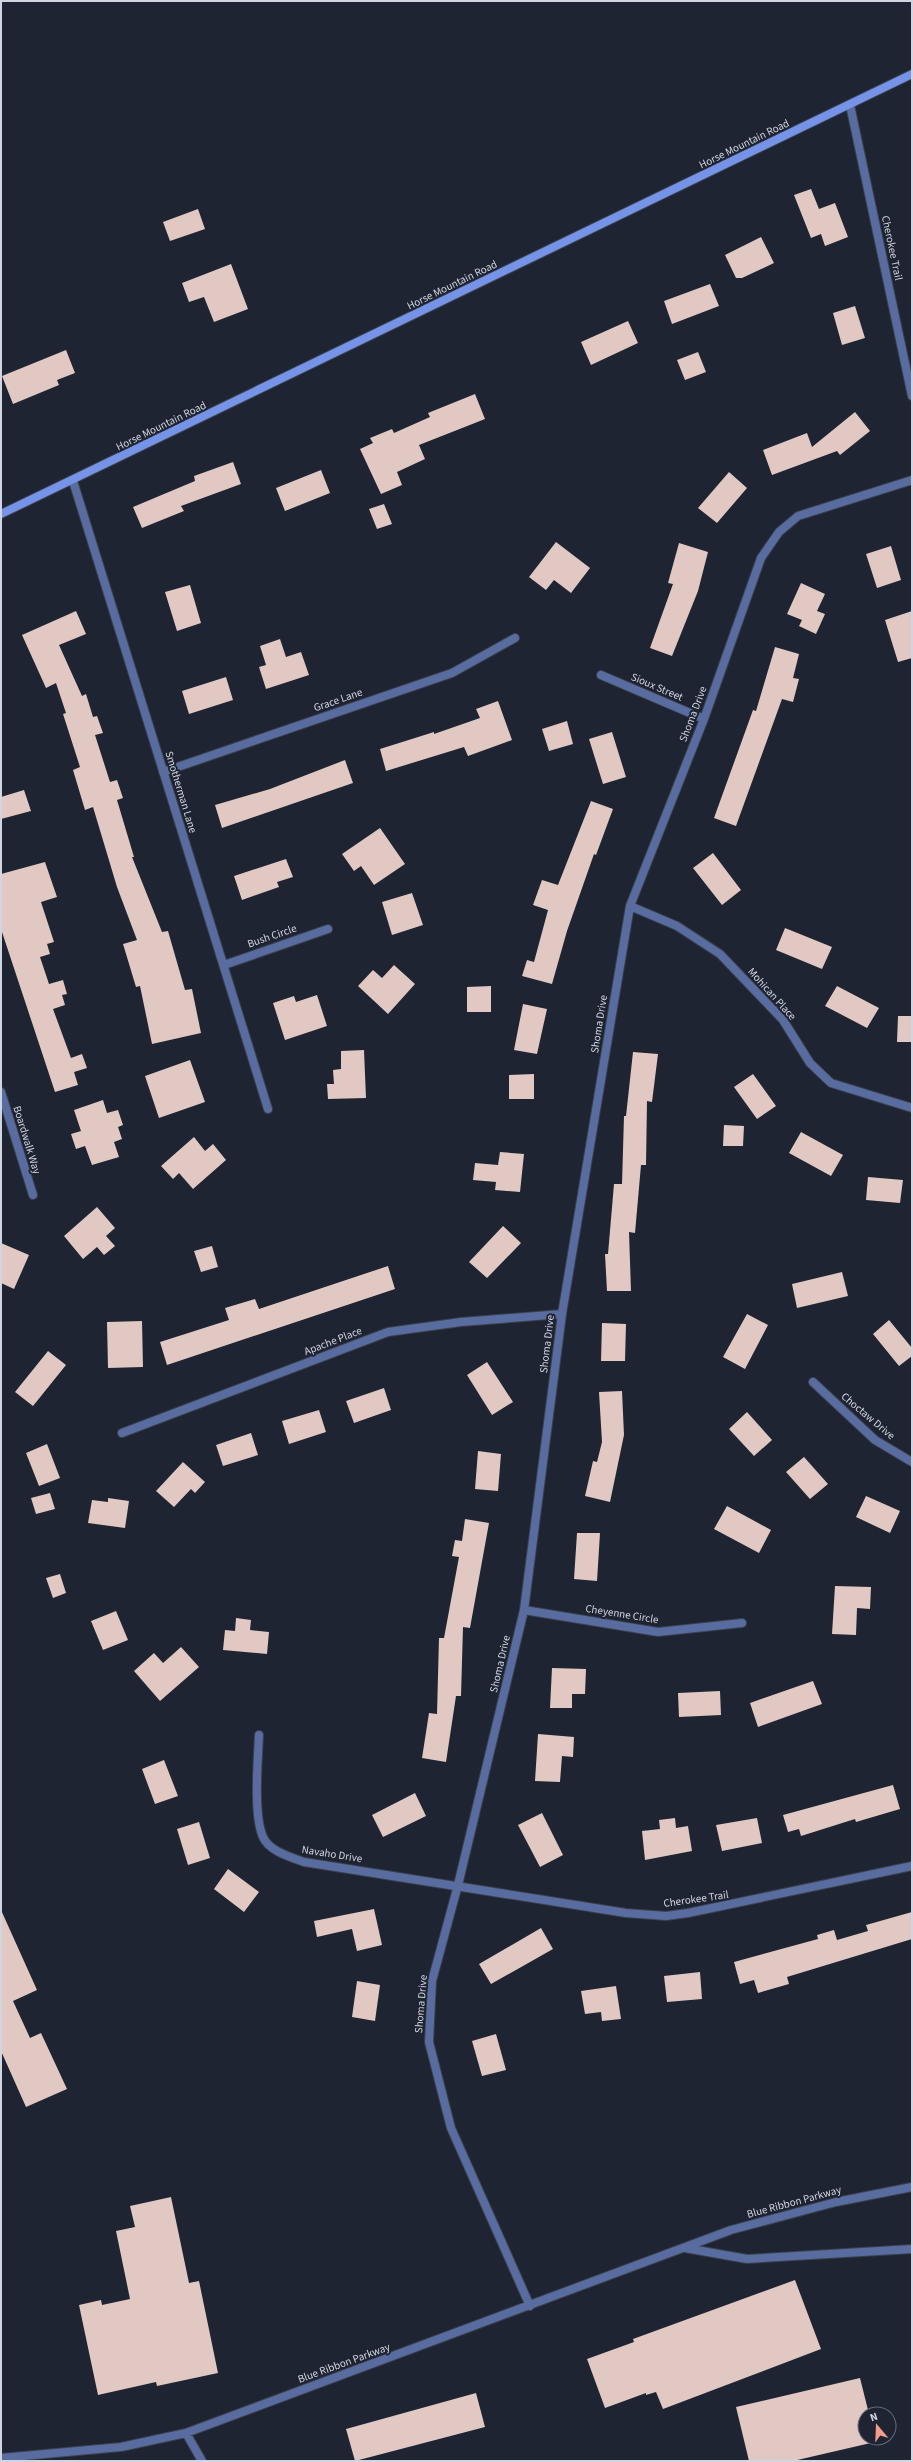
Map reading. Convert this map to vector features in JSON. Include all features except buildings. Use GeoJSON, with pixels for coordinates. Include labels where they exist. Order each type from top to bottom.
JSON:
{"type":"FeatureCollection","features":[{"type":"Feature","properties":{"kind":"street","name":"Horse Mountain Road"},"geometry":{"type":"LineString","coordinates":[[1,514],[73,481],[912,74]]}},
{"type":"Feature","properties":{"kind":"street","name":"Cherokee Trail"},"geometry":{"type":"LineString","coordinates":[[850,105],[912,396]]}},
{"type":"Feature","properties":{"kind":"street","name":"Shoma Drive"},"geometry":{"type":"LineString","coordinates":[[530,2306],[451,2128],[429,2042],[432,1981],[458,1886],[524,1610],[562,1314],[630,906],[704,719],[761,558],[779,532],[798,516],[912,480]]}},
{"type":"Feature","properties":{"kind":"street","name":"Smotherman Lane"},"geometry":{"type":"LineString","coordinates":[[73,481],[268,1109]]}},
{"type":"Feature","properties":{"kind":"street","name":"Grace Lane"},"geometry":{"type":"LineString","coordinates":[[163,772],[452,673],[515,638]]}},
{"type":"Feature","properties":{"kind":"street","name":"Sioux Street"},"geometry":{"type":"LineString","coordinates":[[602,675],[704,719]]}},
{"type":"Feature","properties":{"kind":"street","name":"Mohican Place"},"geometry":{"type":"LineString","coordinates":[[630,906],[677,926],[720,954],[783,1020],[810,1063],[831,1083],[912,1108]]}},
{"type":"Feature","properties":{"kind":"street","name":"Bush Circle"},"geometry":{"type":"LineString","coordinates":[[224,965],[328,929]]}},
{"type":"Feature","properties":{"kind":"street","name":"Boardwalk Way"},"geometry":{"type":"LineString","coordinates":[[1,1092],[33,1195]]}},
{"type":"Feature","properties":{"kind":"street","name":"Apache Place"},"geometry":{"type":"LineString","coordinates":[[122,1433],[388,1332],[461,1322],[562,1314]]}},
{"type":"Feature","properties":{"kind":"street","name":"Choctaw Drive"},"geometry":{"type":"LineString","coordinates":[[813,1382],[875,1440],[912,1462]]}},
{"type":"Feature","properties":{"kind":"street","name":"Cheyenne Circle"},"geometry":{"type":"LineString","coordinates":[[524,1610],[658,1632],[742,1623]]}},
{"type":"Feature","properties":{"kind":"street","name":"Navaho Drive"},"geometry":{"type":"LineString","coordinates":[[259,1735],[257,1776],[259,1820],[262,1836],[267,1843],[285,1856],[304,1862],[458,1886]]}},
{"type":"Feature","properties":{"kind":"street","name":"Cherokee Trail"},"geometry":{"type":"LineString","coordinates":[[458,1886],[626,1913],[666,1916],[717,1908],[912,1866]]}},
{"type":"Feature","properties":{"kind":"street","name":"Blue Ribbon Parkway"},"geometry":{"type":"LineString","coordinates":[[1,2458],[121,2447],[186,2433],[731,2230],[813,2208],[912,2187]]}},
{"type":"Feature","properties":{"kind":"street"},"geometry":{"type":"LineString","coordinates":[[684,2248],[747,2259],[912,2249]]}},
{"type":"Feature","properties":{"kind":"street"},"geometry":{"type":"LineString","coordinates":[[186,2433],[202,2461]]}}]}
